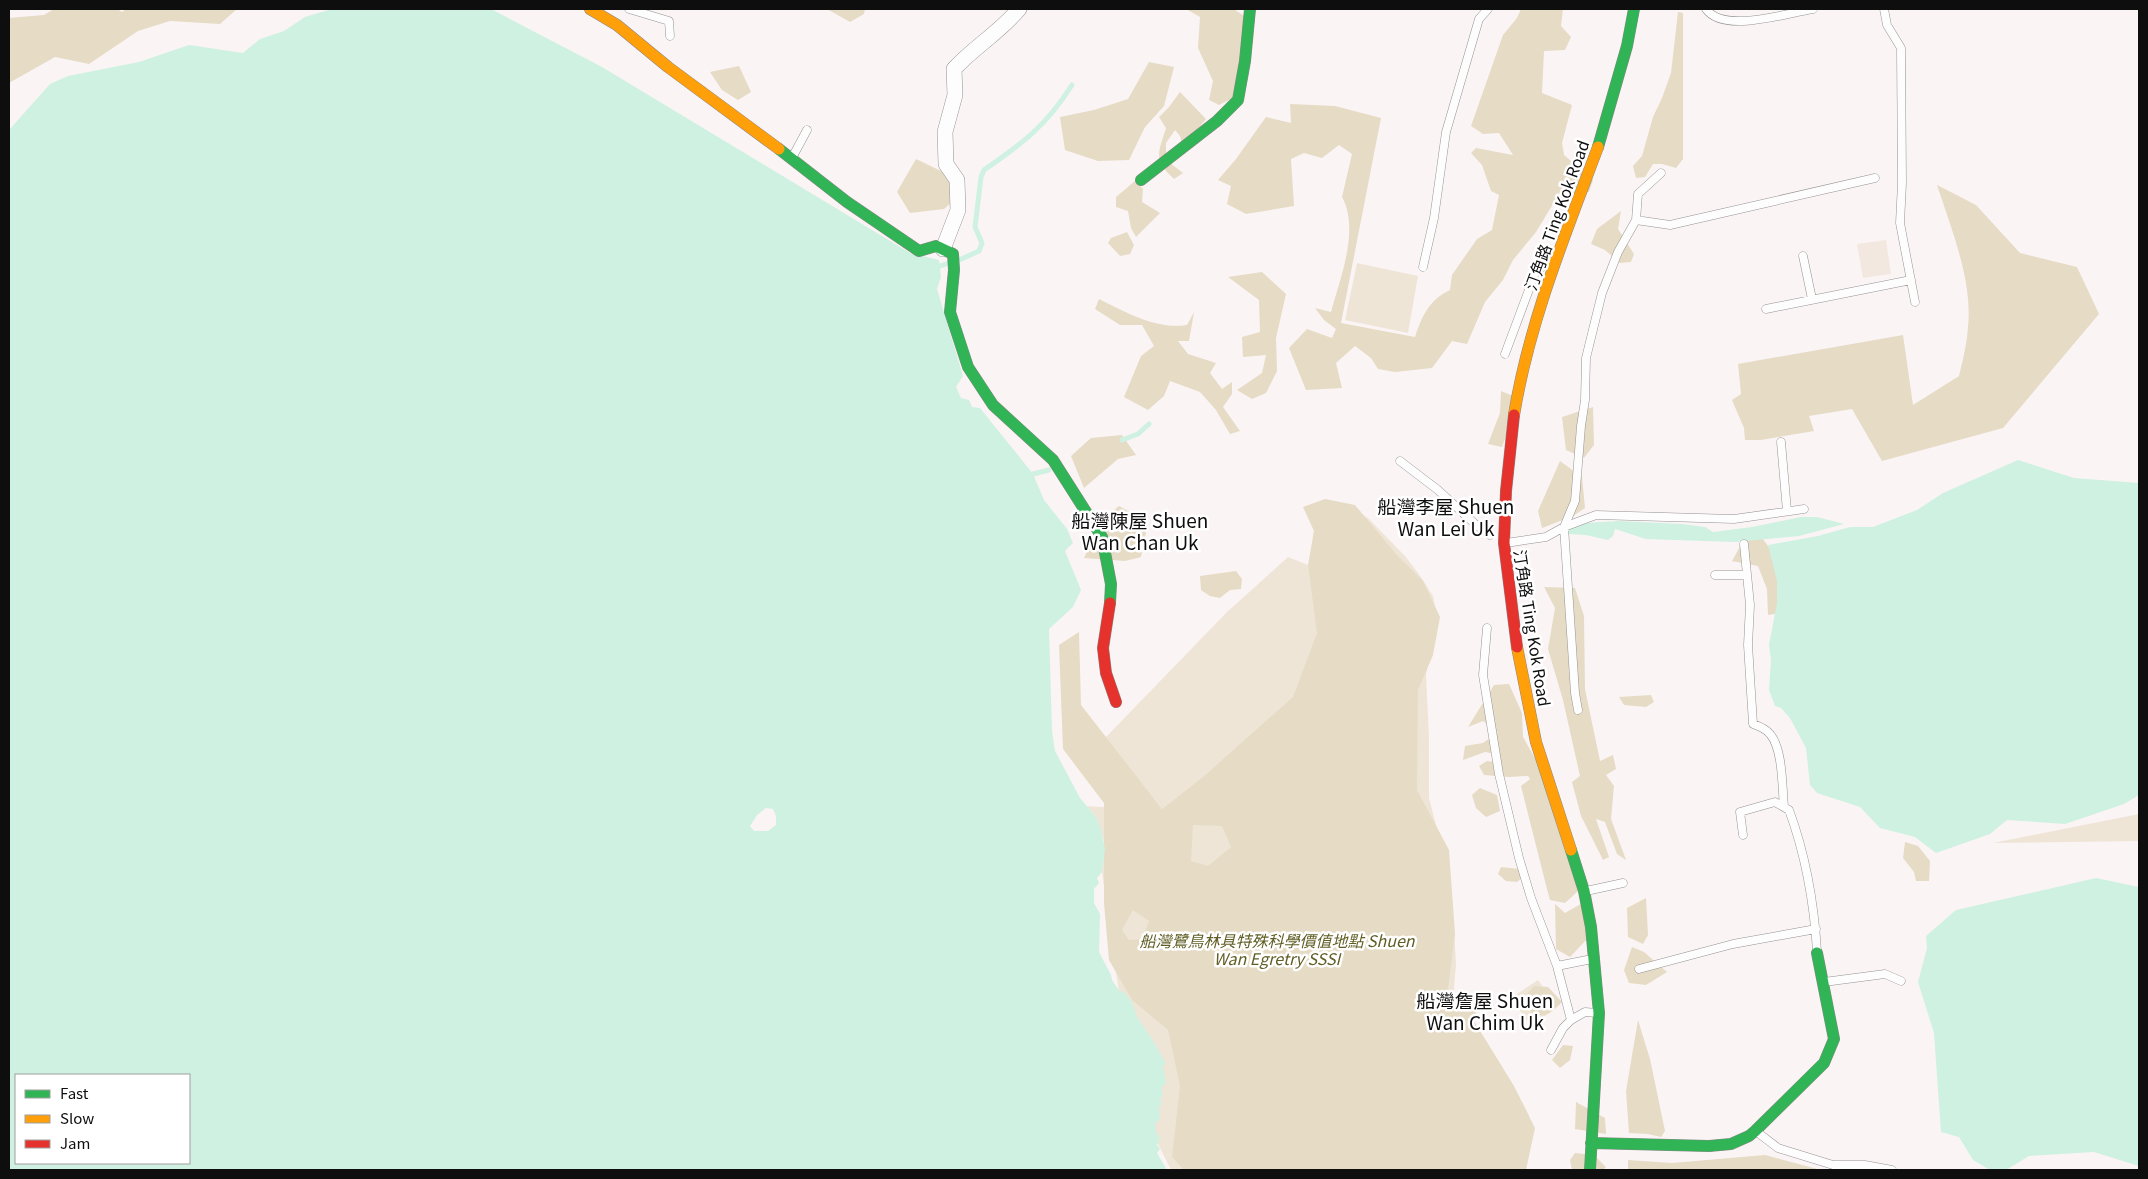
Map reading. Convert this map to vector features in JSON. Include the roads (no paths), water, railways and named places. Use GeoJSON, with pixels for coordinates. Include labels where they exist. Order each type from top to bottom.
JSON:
{"type":"FeatureCollection","features":[{"type":"Feature","properties":{"kind":"street"},"geometry":{"type":"LineString","coordinates":[[590,9],[617,25],[761,138],[792,158],[847,202],[906,244],[919,251],[936,246],[950,260]]}},
{"type":"Feature","properties":{"kind":"street"},"geometry":{"type":"LineString","coordinates":[[1019,9],[1009,21],[954,69],[955,95],[945,132],[946,164],[958,180],[958,210],[950,260],[950,312],[968,367],[993,405],[1053,460],[1102,537],[1111,584],[1110,609],[1103,648],[1106,673],[1116,702]]}},
{"type":"Feature","properties":{"kind":"street"},"geometry":{"type":"LineString","coordinates":[[1141,180],[1217,121],[1238,100],[1245,61],[1250,9]]}},
{"type":"Feature","properties":{"kind":"street","name":"汀角路 Ting Kok Road"},"geometry":{"type":"LineString","coordinates":[[1590,1170],[1599,1013],[1591,927],[1584,891],[1536,742],[1513,621],[1504,543],[1510,431],[1520,377],[1556,258],[1602,137],[1627,46],[1634,9]]}},
{"type":"Feature","properties":{"kind":"street"},"geometry":{"type":"LineString","coordinates":[[1591,1143],[1650,1146],[1716,1146],[1731,1144],[1755,1131],[1824,1063],[1830,1051],[1834,1039],[1817,953]]}},
{"type":"Feature","properties":{"kind":"lane"},"geometry":{"type":"LineString","coordinates":[[629,9],[669,21],[670,36]]}},
{"type":"Feature","properties":{"kind":"lane"},"geometry":{"type":"LineString","coordinates":[[1423,267],[1434,218],[1446,132],[1478,19],[1488,9]]}},
{"type":"Feature","properties":{"kind":"lane"},"geometry":{"type":"LineString","coordinates":[[1706,9],[1722,20],[1738,22],[1813,9]]}},
{"type":"Feature","properties":{"kind":"lane"},"geometry":{"type":"LineString","coordinates":[[1884,9],[1887,25],[1901,48],[1902,182],[1900,223],[1915,302]]}},
{"type":"Feature","properties":{"kind":"lane"},"geometry":{"type":"LineString","coordinates":[[792,158],[807,130]]}},
{"type":"Feature","properties":{"kind":"lane"},"geometry":{"type":"LineString","coordinates":[[1578,710],[1574,678],[1564,527],[1576,501],[1581,426],[1585,400],[1586,358],[1597,310],[1618,252],[1636,220],[1638,194],[1661,172]]}},
{"type":"Feature","properties":{"kind":"lane"},"geometry":{"type":"LineString","coordinates":[[1636,220],[1670,224],[1875,178]]}},
{"type":"Feature","properties":{"kind":"lane"},"geometry":{"type":"LineString","coordinates":[[1803,256],[1812,300]]}},
{"type":"Feature","properties":{"kind":"lane"},"geometry":{"type":"LineString","coordinates":[[1505,354],[1536,271],[1556,258]]}},
{"type":"Feature","properties":{"kind":"lane"},"geometry":{"type":"LineString","coordinates":[[1766,308],[1911,280]]}},
{"type":"Feature","properties":{"kind":"lane"},"geometry":{"type":"LineString","coordinates":[[1781,442],[1787,511]]}},
{"type":"Feature","properties":{"kind":"lane"},"geometry":{"type":"LineString","coordinates":[[1400,461],[1438,490],[1490,535]]}},
{"type":"Feature","properties":{"kind":"lane"},"geometry":{"type":"LineString","coordinates":[[1504,543],[1546,537],[1564,527],[1596,516],[1734,519],[1804,509]]}},
{"type":"Feature","properties":{"kind":"lane"},"geometry":{"type":"LineString","coordinates":[[1744,544],[1750,605],[1748,644],[1753,724],[1763,728],[1772,735],[1779,756],[1784,806]]}},
{"type":"Feature","properties":{"kind":"lane"},"geometry":{"type":"LineString","coordinates":[[1715,575],[1746,575]]}},
{"type":"Feature","properties":{"kind":"lane"},"geometry":{"type":"LineString","coordinates":[[1487,628],[1483,675],[1499,774],[1519,858],[1531,898],[1557,966],[1571,1020]]}},
{"type":"Feature","properties":{"kind":"lane"},"geometry":{"type":"LineString","coordinates":[[1742,834],[1740,812],[1769,802],[1775,802],[1789,810],[1804,858],[1814,908],[1817,953]]}},
{"type":"Feature","properties":{"kind":"lane"},"geometry":{"type":"LineString","coordinates":[[1584,891],[1624,884]]}},
{"type":"Feature","properties":{"kind":"lane"},"geometry":{"type":"LineString","coordinates":[[1639,969],[1733,944],[1816,929]]}},
{"type":"Feature","properties":{"kind":"lane"},"geometry":{"type":"LineString","coordinates":[[1557,966],[1594,959]]}},
{"type":"Feature","properties":{"kind":"lane"},"geometry":{"type":"LineString","coordinates":[[1822,982],[1885,974],[1902,981]]}},
{"type":"Feature","properties":{"kind":"lane"},"geometry":{"type":"LineString","coordinates":[[1551,1050],[1563,1028],[1571,1020],[1585,1012],[1599,1013]]}},
{"type":"Feature","properties":{"kind":"lane"},"geometry":{"type":"LineString","coordinates":[[1755,1131],[1778,1148],[1833,1165],[1865,1165],[1892,1170]]}},
{"type":"Feature","properties":{"kind":"waterway"},"geometry":{"type":"LineString","coordinates":[[957,261],[979,251],[982,243],[975,227],[981,177],[984,170],[1033,133],[1053,112],[1072,85]]}},
{"type":"Feature","properties":{"kind":"waterway"},"geometry":{"type":"LineString","coordinates":[[940,266],[949,263]]}},
{"type":"Feature","properties":{"kind":"waterway"},"geometry":{"type":"LineString","coordinates":[[1122,440],[1138,434],[1149,424]]}},
{"type":"Feature","properties":{"kind":"waterway"},"geometry":{"type":"LineString","coordinates":[[1033,474],[1049,470]]}},
{"type":"Feature","properties":{"kind":"district","name":"船灣李屋 Shuen Wan Lei Uk"},"geometry":{"type":"Point","coordinates":[1446,516]}},
{"type":"Feature","properties":{"kind":"district","name":"船灣陳屋 Shuen Wan Chan Uk"},"geometry":{"type":"Point","coordinates":[1140,530]}},
{"type":"Feature","properties":{"kind":"district","name":"船灣詹屋 Shuen Wan Chim Uk"},"geometry":{"type":"Point","coordinates":[1485,1010]}},
{"type":"Feature","properties":{"kind":"park label","name":"船灣鷺鳥林具特殊科學價值地點 Shuen Wan Egretry SSSI"},"geometry":{"type":"Point","coordinates":[1277,949]}}]}
